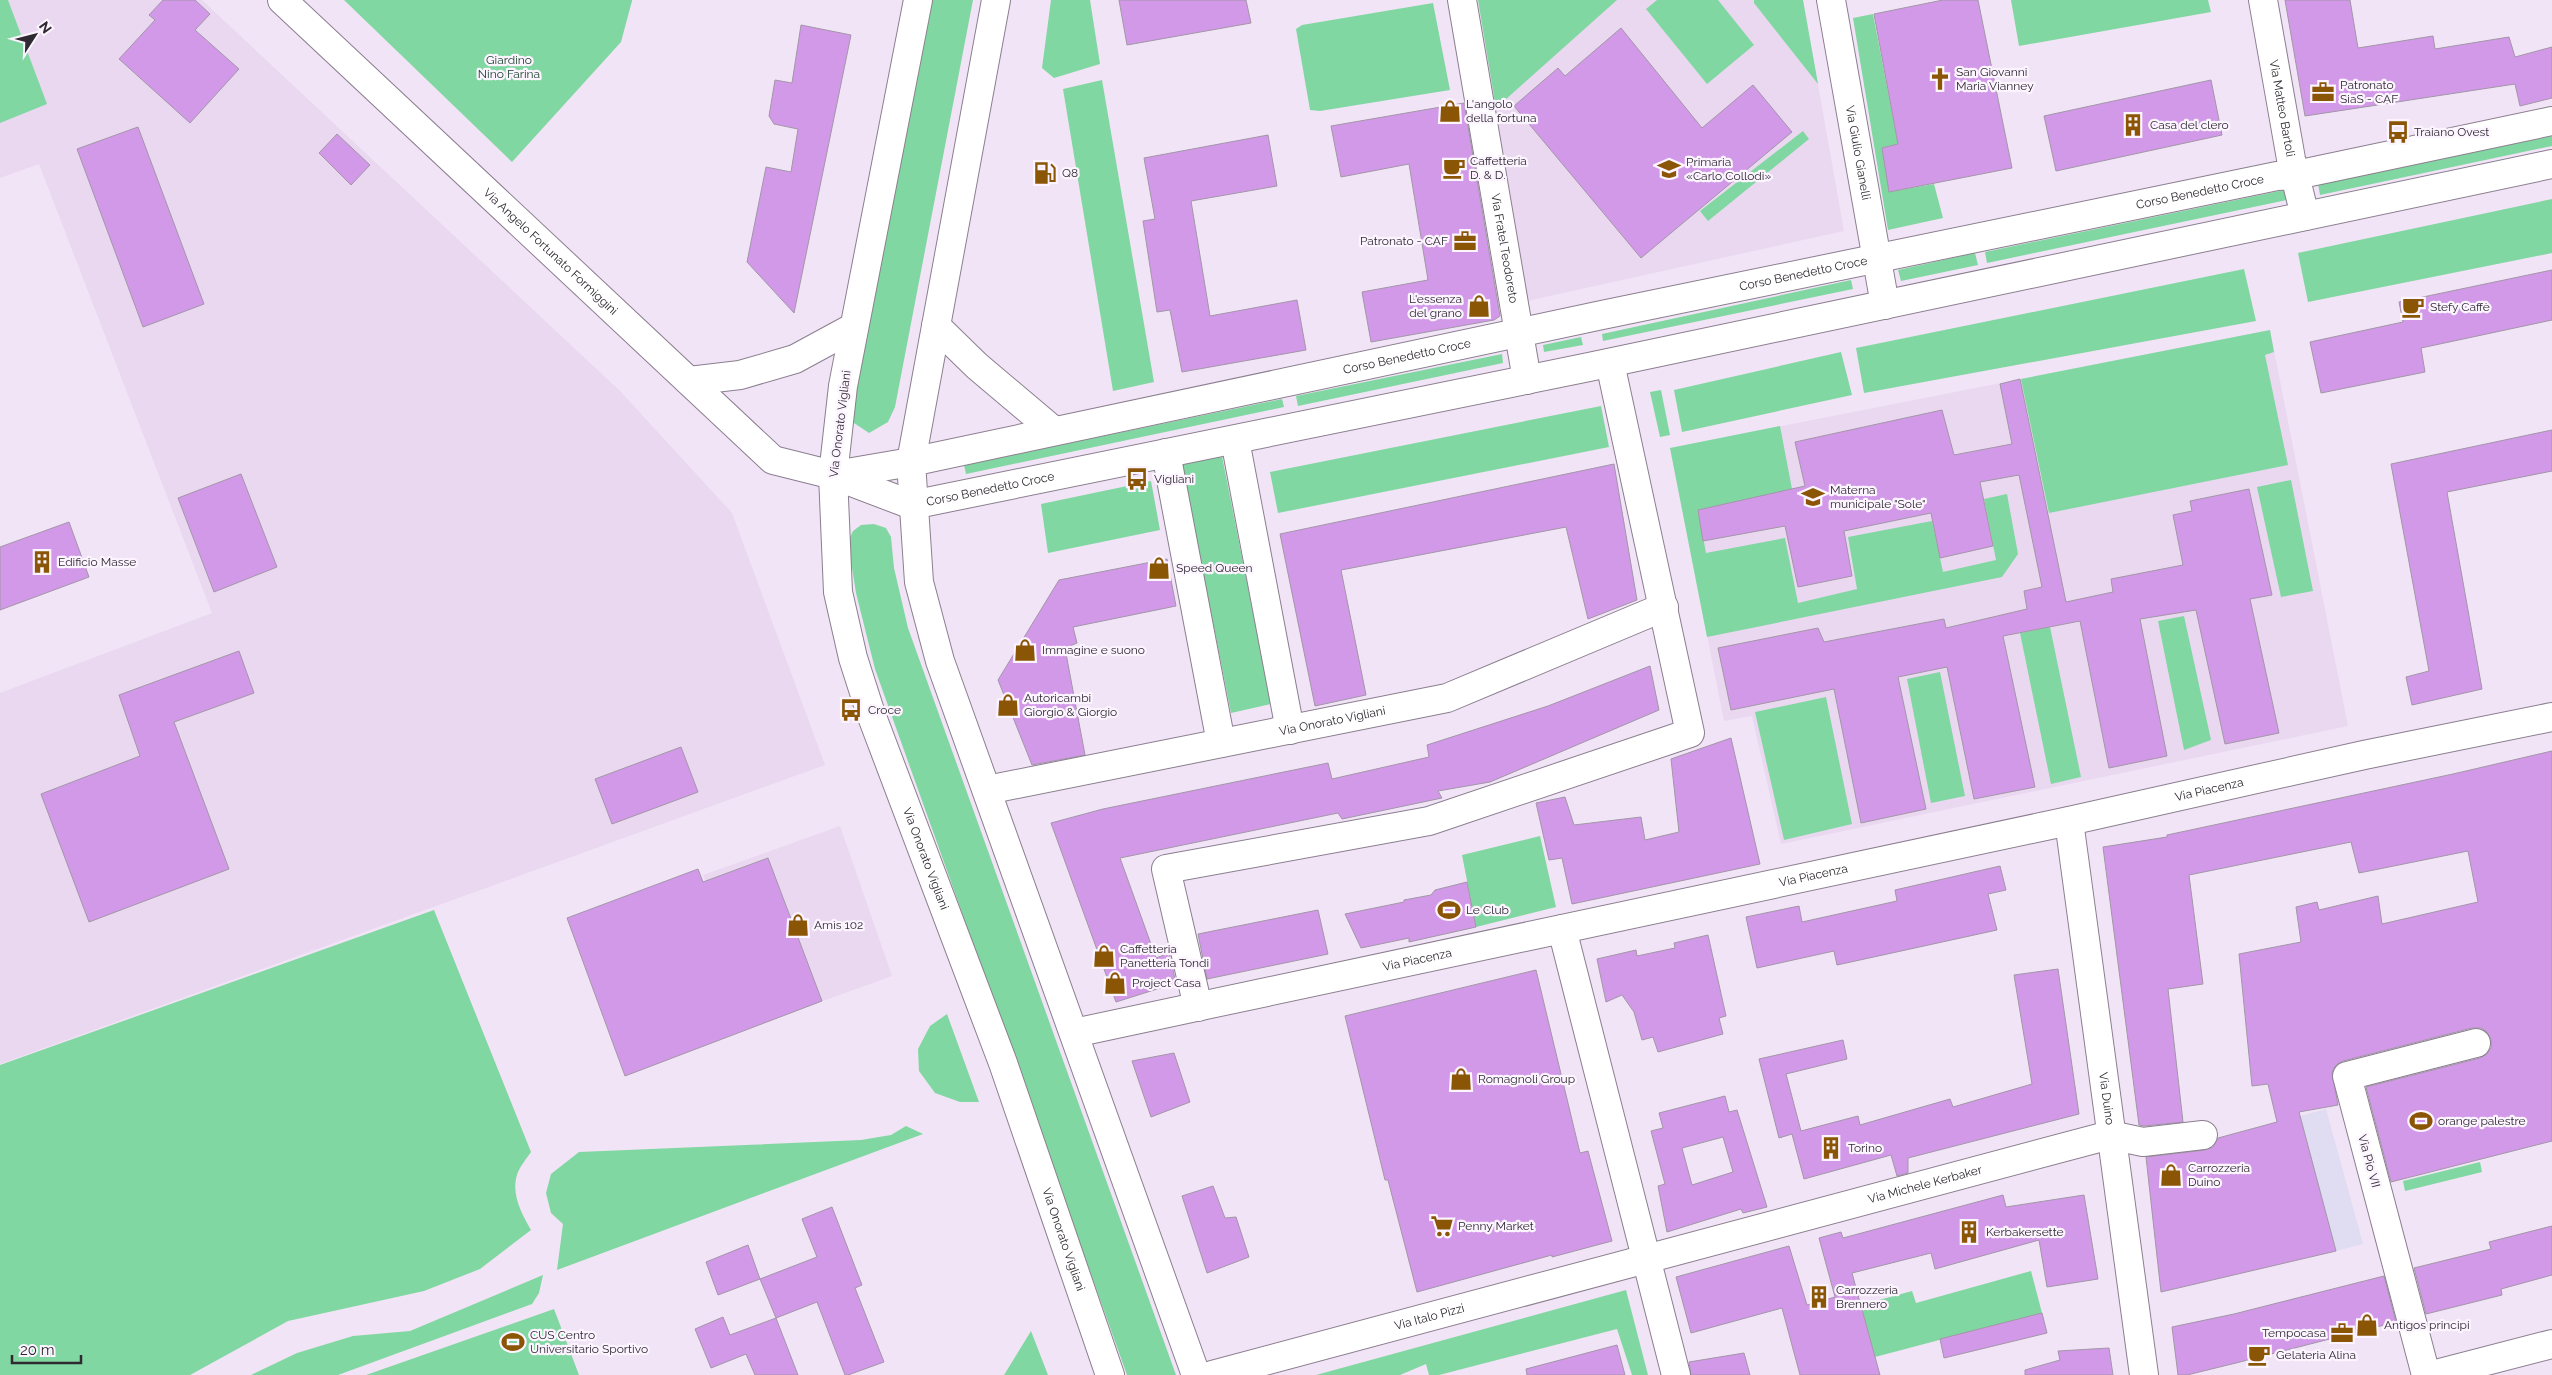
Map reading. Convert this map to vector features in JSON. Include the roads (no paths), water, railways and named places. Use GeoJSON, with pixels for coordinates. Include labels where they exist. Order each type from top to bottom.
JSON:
{"type":"FeatureCollection","features":[{"type":"Feature","properties":{"kind":"street","name":"Via Angelo Fortunato Formiggini"},"geometry":{"type":"LineString","coordinates":[[282,0],[773,460],[833,475]]}},
{"type":"Feature","properties":{"kind":"street","name":"Via Onorato Vigliani"},"geometry":{"type":"LineString","coordinates":[[918,0],[843,386],[833,475],[838,592],[853,658],[871,714],[1003,1063],[1110,1375]]}},
{"type":"Feature","properties":{"kind":"street"},"geometry":{"type":"LineString","coordinates":[[996,0],[911,462],[912,505],[918,582],[940,661],[1196,1375]]}},
{"type":"Feature","properties":{"kind":"street","name":"Via Fratel Teodoreto"},"geometry":{"type":"LineString","coordinates":[[1462,0],[1527,380]]}},
{"type":"Feature","properties":{"kind":"street","name":"Via Giulio Gianelli"},"geometry":{"type":"LineString","coordinates":[[1831,0],[1884,305]]}},
{"type":"Feature","properties":{"kind":"street","name":"Via Matteo Bartoli"},"geometry":{"type":"LineString","coordinates":[[2263,0],[2305,216]]}},
{"type":"Feature","properties":{"kind":"street","name":"Corso Benedetto Croce"},"geometry":{"type":"LineString","coordinates":[[833,475],[911,462],[1876,258],[2277,176],[2296,176],[2552,121]]}},
{"type":"Feature","properties":{"kind":"street","name":"Corso Benedetto Croce"},"geometry":{"type":"LineString","coordinates":[[833,475],[912,505],[1610,363],[2552,164]]}},
{"type":"Feature","properties":{"kind":"street"},"geometry":{"type":"LineString","coordinates":[[936,326],[977,366],[1054,431]]}},
{"type":"Feature","properties":{"kind":"street"},"geometry":{"type":"LineString","coordinates":[[689,381],[740,375],[795,359],[854,327]]}},
{"type":"Feature","properties":{"kind":"street"},"geometry":{"type":"LineString","coordinates":[[1198,1007],[1166,869],[1430,821],[1690,733],[1610,363]]}},
{"type":"Feature","properties":{"kind":"street"},"geometry":{"type":"LineString","coordinates":[[1235,440],[1290,730]]}},
{"type":"Feature","properties":{"kind":"street"},"geometry":{"type":"LineString","coordinates":[[1166,453],[1221,743]]}},
{"type":"Feature","properties":{"kind":"street","name":"Via Onorato Vigliani"},"geometry":{"type":"LineString","coordinates":[[987,790],[1447,698],[1664,607]]}},
{"type":"Feature","properties":{"kind":"street","name":"Via Piacenza"},"geometry":{"type":"LineString","coordinates":[[1074,1033],[2069,821],[2364,755],[2552,717]]}},
{"type":"Feature","properties":{"kind":"street","name":"Via Duino"},"geometry":{"type":"LineString","coordinates":[[2069,821],[2144,1375]]}},
{"type":"Feature","properties":{"kind":"street"},"geometry":{"type":"LineString","coordinates":[[1562,929],[1648,1259],[1676,1375]]}},
{"type":"Feature","properties":{"kind":"street","name":"Via Pio VII"},"geometry":{"type":"LineString","coordinates":[[2426,1375],[2347,1076],[2476,1042]]}},
{"type":"Feature","properties":{"kind":"street","name":"Via Michele Kerbaker"},"geometry":{"type":"LineString","coordinates":[[1648,1259],[2110,1135],[2143,1142],[2203,1135]]}},
{"type":"Feature","properties":{"kind":"street","name":"Via Italo Pizzi"},"geometry":{"type":"LineString","coordinates":[[1212,1375],[1648,1259]]}},
{"type":"Feature","properties":{"kind":"street"},"geometry":{"type":"LineString","coordinates":[[2432,1375],[2552,1344]]}},
{"type":"Feature","properties":{"kind":"place","name":"San Giovanni Maria Vianney"},"geometry":{"type":"Point","coordinates":[1940,79]}},
{"type":"Feature","properties":{"kind":"place","name":"Patronato SiaS - CAF"},"geometry":{"type":"Point","coordinates":[2323,92]}},
{"type":"Feature","properties":{"kind":"place","name":"L'angolo della fortuna"},"geometry":{"type":"Point","coordinates":[1450,111]}},
{"type":"Feature","properties":{"kind":"place","name":"Casa del clero"},"geometry":{"type":"Point","coordinates":[2133,125]}},
{"type":"Feature","properties":{"kind":"place","name":"Traiano Ovest"},"geometry":{"type":"Point","coordinates":[2398,132]}},
{"type":"Feature","properties":{"kind":"place","name":"Caffetteria D. & D."},"geometry":{"type":"Point","coordinates":[1454,168]}},
{"type":"Feature","properties":{"kind":"place","name":"Primaria «Carlo Collodi»"},"geometry":{"type":"Point","coordinates":[1669,169]}},
{"type":"Feature","properties":{"kind":"place","name":"Q8"},"geometry":{"type":"Point","coordinates":[1045,173]}},
{"type":"Feature","properties":{"kind":"place","name":"Patronato - CAF"},"geometry":{"type":"Point","coordinates":[1465,241]}},
{"type":"Feature","properties":{"kind":"place","name":"L'essenza del grano"},"geometry":{"type":"Point","coordinates":[1479,306]}},
{"type":"Feature","properties":{"kind":"place","name":"Stefy Caffè"},"geometry":{"type":"Point","coordinates":[2413,307]}},
{"type":"Feature","properties":{"kind":"place","name":"Vigliani"},"geometry":{"type":"Point","coordinates":[1137,479]}},
{"type":"Feature","properties":{"kind":"place","name":"Materna municipale \"Sole\""},"geometry":{"type":"Point","coordinates":[1813,497]}},
{"type":"Feature","properties":{"kind":"place","name":"Edificio Masse"},"geometry":{"type":"Point","coordinates":[42,562]}},
{"type":"Feature","properties":{"kind":"place","name":"Speed Queen"},"geometry":{"type":"Point","coordinates":[1159,568]}},
{"type":"Feature","properties":{"kind":"place","name":"Immagine e suono"},"geometry":{"type":"Point","coordinates":[1025,650]}},
{"type":"Feature","properties":{"kind":"place","name":"Autoricambi Giorgio & Giorgio"},"geometry":{"type":"Point","coordinates":[1008,705]}},
{"type":"Feature","properties":{"kind":"place","name":"Croce"},"geometry":{"type":"Point","coordinates":[851,710]}},
{"type":"Feature","properties":{"kind":"place","name":"Le Club"},"geometry":{"type":"Point","coordinates":[1449,910]}},
{"type":"Feature","properties":{"kind":"place","name":"Amìs 102"},"geometry":{"type":"Point","coordinates":[798,925]}},
{"type":"Feature","properties":{"kind":"place","name":"Caffetteria Panetteria Tondi"},"geometry":{"type":"Point","coordinates":[1104,956]}},
{"type":"Feature","properties":{"kind":"place","name":"Project Casa"},"geometry":{"type":"Point","coordinates":[1115,983]}},
{"type":"Feature","properties":{"kind":"place","name":"Romagnoli Group"},"geometry":{"type":"Point","coordinates":[1461,1079]}},
{"type":"Feature","properties":{"kind":"place","name":"orange palestre"},"geometry":{"type":"Point","coordinates":[2421,1121]}},
{"type":"Feature","properties":{"kind":"place","name":"Torino"},"geometry":{"type":"Point","coordinates":[1831,1148]}},
{"type":"Feature","properties":{"kind":"place","name":"Carrozzeria Duino"},"geometry":{"type":"Point","coordinates":[2171,1175]}},
{"type":"Feature","properties":{"kind":"place","name":"Penny Market"},"geometry":{"type":"Point","coordinates":[1442,1226]}},
{"type":"Feature","properties":{"kind":"place","name":"Kerbakersette"},"geometry":{"type":"Point","coordinates":[1969,1232]}},
{"type":"Feature","properties":{"kind":"place","name":"Carrozzeria Brennero"},"geometry":{"type":"Point","coordinates":[1819,1297]}},
{"type":"Feature","properties":{"kind":"place","name":"Antigos principi"},"geometry":{"type":"Point","coordinates":[2367,1325]}},
{"type":"Feature","properties":{"kind":"place","name":"Tempocasa"},"geometry":{"type":"Point","coordinates":[2342,1333]}},
{"type":"Feature","properties":{"kind":"place","name":"CUS Centro Universitario Sportivo"},"geometry":{"type":"Point","coordinates":[513,1342]}},
{"type":"Feature","properties":{"kind":"place","name":"Gelateria Alina"},"geometry":{"type":"Point","coordinates":[2259,1355]}},
{"type":"Feature","properties":{"kind":"park label","name":"Giardino Nino Farina"},"geometry":{"type":"Point","coordinates":[509,67]}}]}
